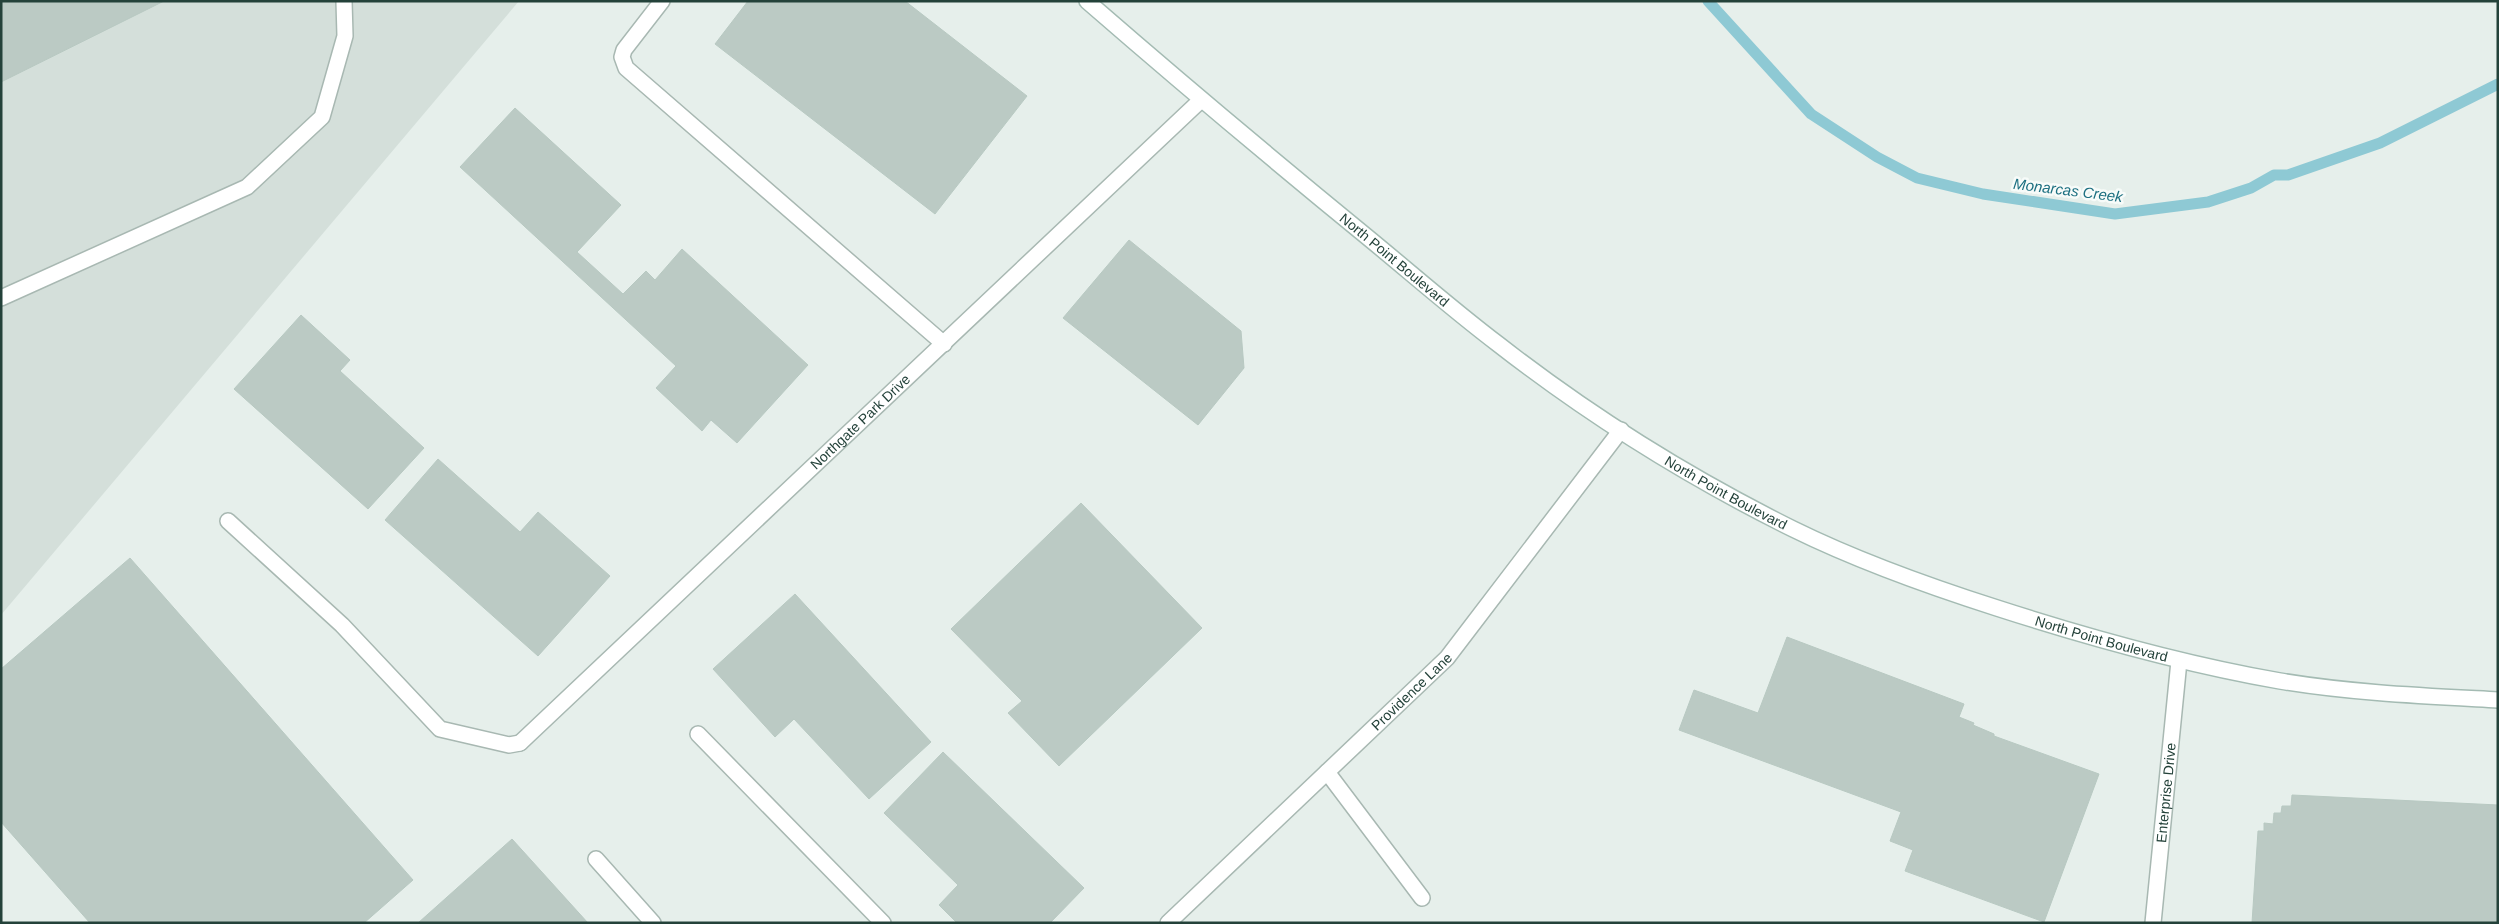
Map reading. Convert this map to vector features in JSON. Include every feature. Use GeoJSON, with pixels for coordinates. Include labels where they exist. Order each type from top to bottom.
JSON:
{"type":"FeatureCollection","features":[{"type":"Feature","properties":{"kind":"street"},"geometry":{"type":"LineString","coordinates":[[1,298],[247,187],[322,117],[345,36],[344,1]]}},
{"type":"Feature","properties":{"kind":"street"},"geometry":{"type":"LineString","coordinates":[[662,1],[624,50],[622,58],[626,68],[944,344]]}},
{"type":"Feature","properties":{"kind":"street","name":"North Point Boulevard"},"geometry":{"type":"LineString","coordinates":[[1087,1],[1201,100],[1497,344],[1621,430],[1701,479],[1795,530],[1867,561],[1954,594],[2071,632],[2179,661],[2283,681],[2364,692],[2498,700]]}},
{"type":"Feature","properties":{"kind":"street","name":"Northgate Park Drive"},"geometry":{"type":"LineString","coordinates":[[228,522],[342,625],[440,729],[509,745],[520,743],[1201,100]]}},
{"type":"Feature","properties":{"kind":"street","name":"Providence Lane"},"geometry":{"type":"LineString","coordinates":[[1168,923],[1447,658],[1621,430]]}},
{"type":"Feature","properties":{"kind":"street","name":"Enterprise Drive"},"geometry":{"type":"LineString","coordinates":[[2153,923],[2179,661]]}},
{"type":"Feature","properties":{"kind":"street"},"geometry":{"type":"LineString","coordinates":[[698,734],[884,923]]}},
{"type":"Feature","properties":{"kind":"street"},"geometry":{"type":"LineString","coordinates":[[1327,772],[1422,898]]}},
{"type":"Feature","properties":{"kind":"street"},"geometry":{"type":"LineString","coordinates":[[596,859],[653,923]]}},
{"type":"Feature","properties":{"kind":"shaded area"},"geometry":{"type":"Polygon","coordinates":[[[1,1],[519,1],[1,615],[1,1]]]}},
{"type":"Feature","properties":{"kind":"building"},"geometry":{"type":"Polygon","coordinates":[[[1,1],[164,1],[1,82],[1,1]]]}},
{"type":"Feature","properties":{"kind":"building"},"geometry":{"type":"Polygon","coordinates":[[[748,1],[905,1],[1027,96],[935,214],[715,44],[748,1]]]}},
{"type":"Feature","properties":{"kind":"building"},"geometry":{"type":"Polygon","coordinates":[[[515,108],[621,205],[577,252],[623,294],[646,271],[655,280],[682,249],[808,365],[737,443],[711,420],[702,431],[656,388],[676,366],[460,167],[515,108]]]}},
{"type":"Feature","properties":{"kind":"building"},"geometry":{"type":"Polygon","coordinates":[[[1129,240],[1241,331],[1244,368],[1198,425],[1063,318],[1129,240]]]}},
{"type":"Feature","properties":{"kind":"building"},"geometry":{"type":"Polygon","coordinates":[[[301,315],[350,360],[340,371],[424,448],[368,509],[234,389],[301,315]]]}},
{"type":"Feature","properties":{"kind":"building"},"geometry":{"type":"Polygon","coordinates":[[[438,459],[520,532],[538,512],[610,576],[538,656],[385,520],[438,459]]]}},
{"type":"Feature","properties":{"kind":"building"},"geometry":{"type":"Polygon","coordinates":[[[1081,503],[1202,628],[1059,766],[1008,713],[1022,701],[951,629],[1081,503]]]}},
{"type":"Feature","properties":{"kind":"building"},"geometry":{"type":"Polygon","coordinates":[[[130,558],[413,880],[364,923],[90,923],[1,822],[1,669],[130,558]]]}},
{"type":"Feature","properties":{"kind":"building"},"geometry":{"type":"Polygon","coordinates":[[[795,594],[931,742],[869,799],[794,719],[775,737],[713,669],[795,594]]]}},
{"type":"Feature","properties":{"kind":"building"},"geometry":{"type":"Polygon","coordinates":[[[1787,637],[1964,704],[1959,717],[1974,723],[1973,725],[1994,734],[1994,736],[2099,774],[2044,922],[1905,871],[1913,850],[1890,841],[1901,812],[1679,730],[1694,690],[1758,713],[1787,637]]]}},
{"type":"Feature","properties":{"kind":"building"},"geometry":{"type":"Polygon","coordinates":[[[943,752],[1084,888],[1050,923],[957,923],[939,905],[958,885],[884,813],[943,752]]]}},
{"type":"Feature","properties":{"kind":"building"},"geometry":{"type":"Polygon","coordinates":[[[2292,795],[2498,805],[2498,923],[2252,923],[2258,831],[2264,831],[2264,823],[2273,824],[2274,813],[2281,813],[2282,806],[2291,806],[2292,795]]]}},
{"type":"Feature","properties":{"kind":"building"},"geometry":{"type":"Polygon","coordinates":[[[512,839],[588,923],[418,923],[512,839]]]}},
{"type":"Feature","properties":{"kind":"waterway","name":"Monarcas Creek"},"geometry":{"type":"LineString","coordinates":[[1708,1],[1811,114],[1877,157],[1917,178],[1983,194],[2115,214],[2208,202],[2251,188],[2274,175],[2288,175],[2380,143],[2498,84]]}}]}
